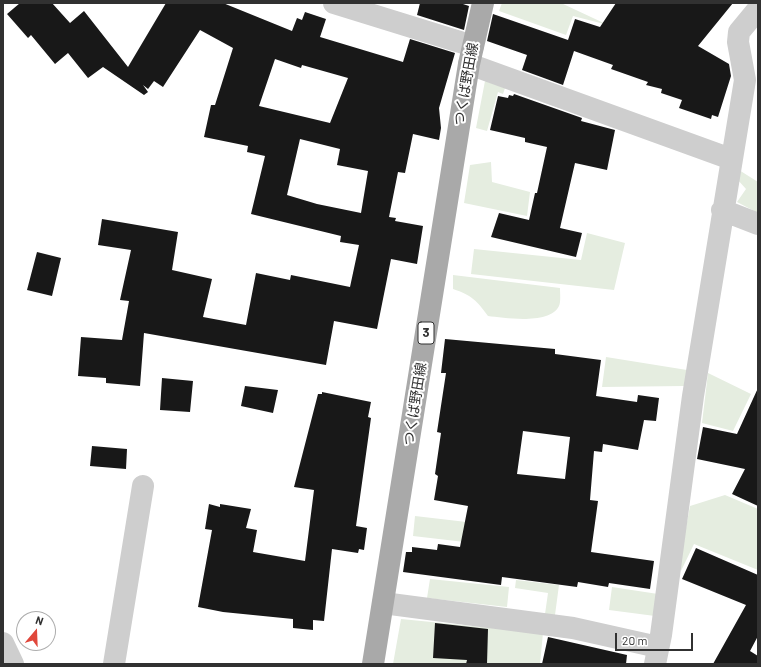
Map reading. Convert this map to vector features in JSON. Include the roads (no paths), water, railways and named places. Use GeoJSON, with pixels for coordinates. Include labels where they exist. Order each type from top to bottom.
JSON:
{"type":"FeatureCollection","features":[{"type":"Feature","properties":{"kind":"main road","name":"つくば野田線"},"geometry":{"type":"LineString","coordinates":[[373,664],[471,55],[483,3]]}},
{"type":"Feature","properties":{"kind":"street"},"geometry":{"type":"LineString","coordinates":[[334,3],[471,55],[731,159]]}},
{"type":"Feature","properties":{"kind":"street"},"geometry":{"type":"LineString","coordinates":[[383,603],[574,628],[656,655],[693,396],[722,210],[745,80],[738,42],[739,32],[758,9]]}},
{"type":"Feature","properties":{"kind":"street"},"geometry":{"type":"LineString","coordinates":[[722,210],[758,224]]}},
{"type":"Feature","properties":{"kind":"street"},"geometry":{"type":"LineString","coordinates":[[114,664],[143,486]]}},
{"type":"Feature","properties":{"kind":"street"},"geometry":{"type":"LineString","coordinates":[[3,643],[13,664]]}}]}
